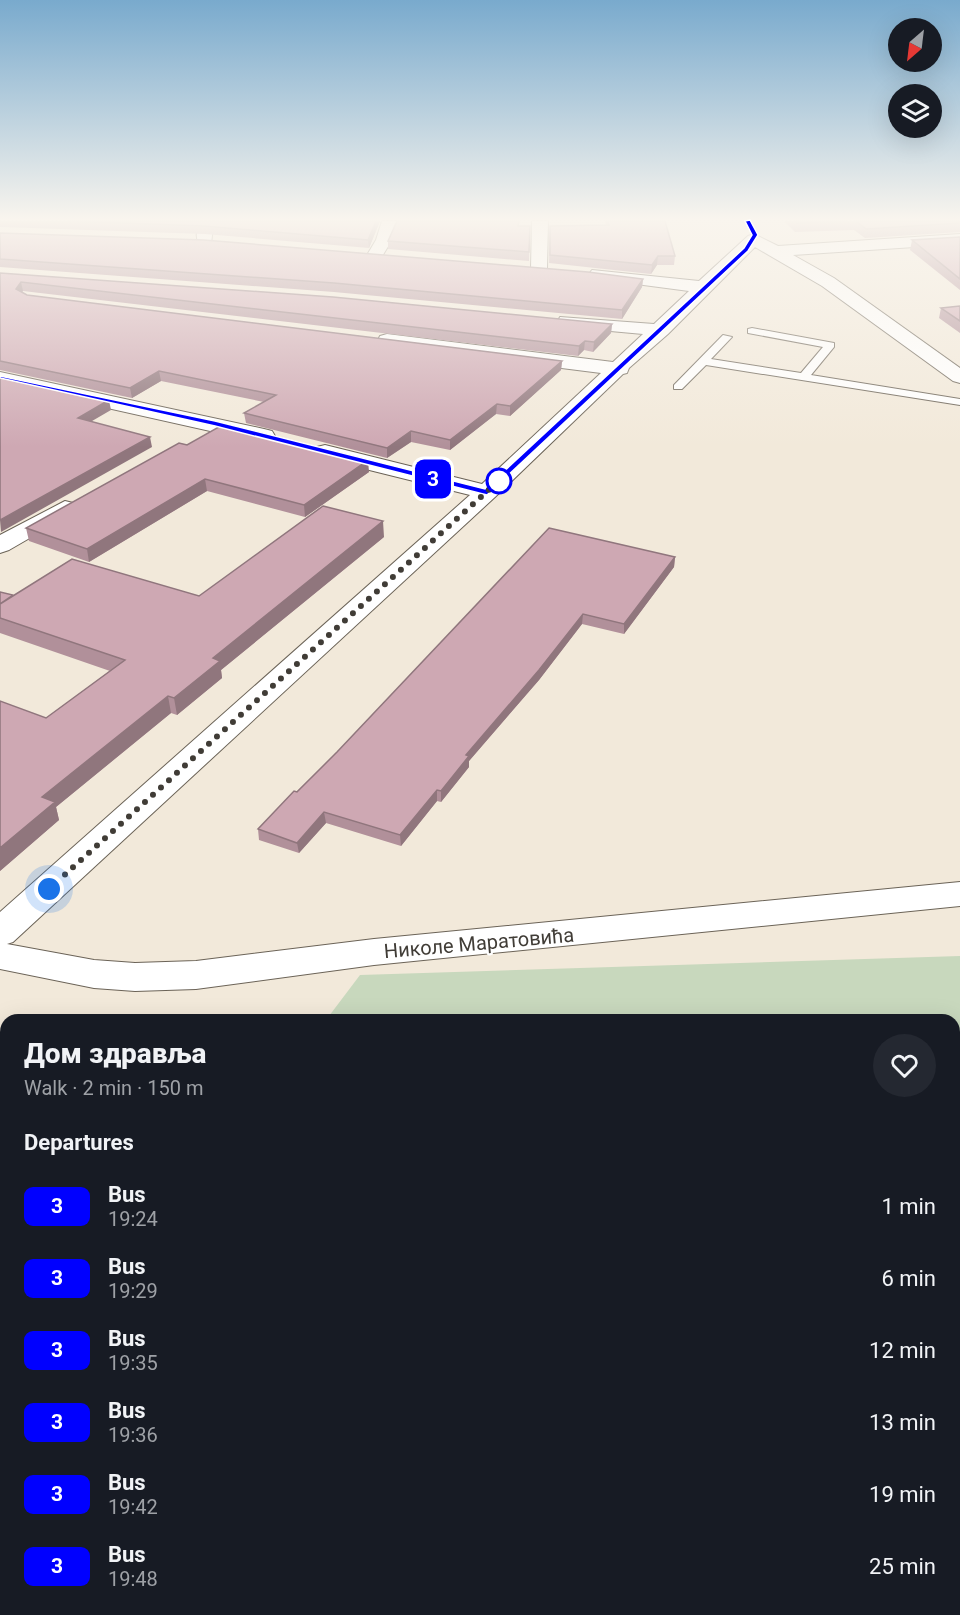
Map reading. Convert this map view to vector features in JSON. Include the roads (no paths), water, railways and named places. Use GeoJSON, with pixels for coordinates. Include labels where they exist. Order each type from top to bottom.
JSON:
{"type":"FeatureCollection","features":[{"type":"Feature","properties":{"kind":"street"},"geometry":{"type":"LineString","coordinates":[[0,933],[487,492],[620,369],[694,296]]}},
{"type":"Feature","properties":{"kind":"street"},"geometry":{"type":"LineString","coordinates":[[848,296],[960,377]]}},
{"type":"Feature","properties":{"kind":"street"},"geometry":{"type":"LineString","coordinates":[[554,319],[661,330]]}},
{"type":"Feature","properties":{"kind":"street"},"geometry":{"type":"LineString","coordinates":[[373,338],[620,369]]}},
{"type":"Feature","properties":{"kind":"street"},"geometry":{"type":"LineString","coordinates":[[0,378],[215,424],[284,442]]}},
{"type":"Feature","properties":{"kind":"street"},"geometry":{"type":"LineString","coordinates":[[184,441],[215,424]]}},
{"type":"Feature","properties":{"kind":"street"},"geometry":{"type":"LineString","coordinates":[[307,448],[487,492]]}},
{"type":"Feature","properties":{"kind":"street"},"geometry":{"type":"LineString","coordinates":[[0,545],[82,499]]}},
{"type":"Feature","properties":{"kind":"street","name":"Николе Маратовића"},"geometry":{"type":"LineString","coordinates":[[0,956],[94,974],[135,977],[196,975],[374,952],[960,894]]}},
{"type":"Feature","properties":{"kind":"lane"},"geometry":{"type":"LineString","coordinates":[[752,331],[830,345],[803,378]]}},
{"type":"Feature","properties":{"kind":"lane"},"geometry":{"type":"LineString","coordinates":[[678,387],[727,337]]}},
{"type":"Feature","properties":{"kind":"lane"},"geometry":{"type":"LineString","coordinates":[[704,361],[960,402]]}}]}
